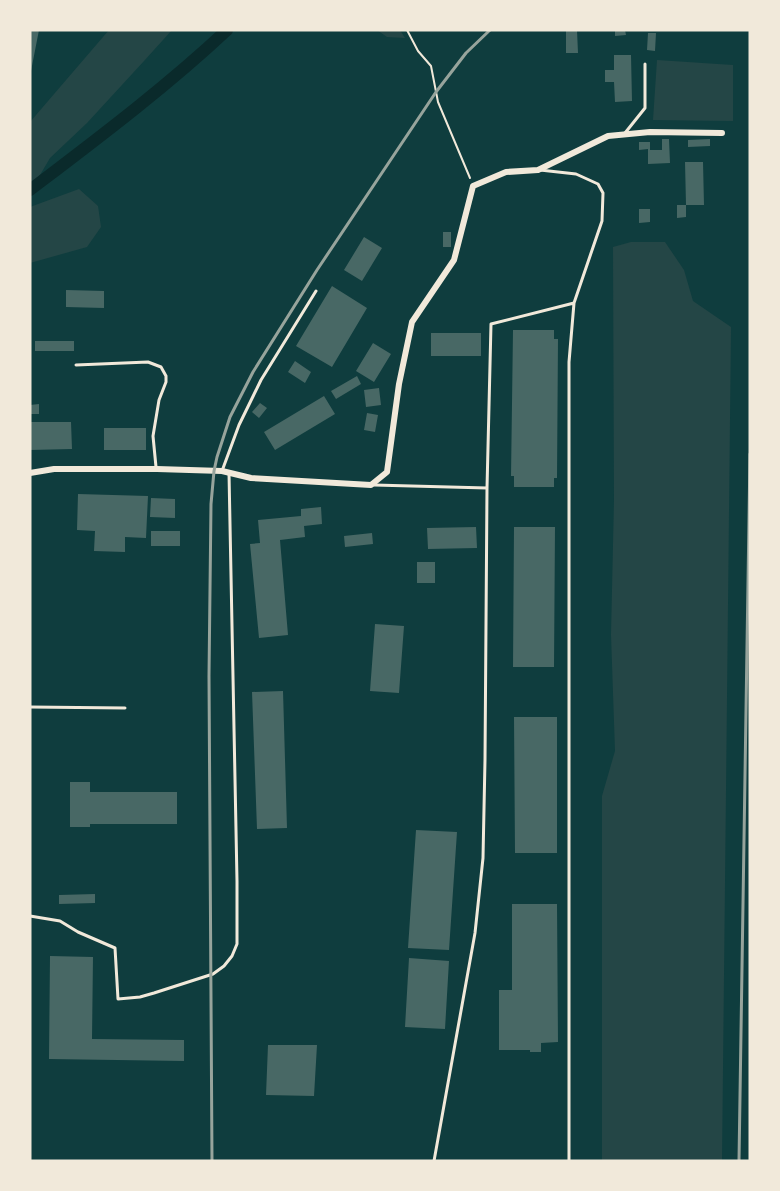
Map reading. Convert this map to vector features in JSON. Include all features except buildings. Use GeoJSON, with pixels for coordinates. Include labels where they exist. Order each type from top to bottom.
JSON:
{"type":"FeatureCollection","features":[{"type":"Feature","properties":{"kind":"street"},"geometry":{"type":"LineString","coordinates":[[30,473],[54,469],[157,469],[226,472],[251,478],[371,485],[387,472],[399,384],[412,322],[454,260],[473,186],[506,172],[538,170],[608,136],[650,132],[722,133]]}},
{"type":"Feature","properties":{"kind":"lane"},"geometry":{"type":"LineString","coordinates":[[625,134],[645,108],[645,64]]}},
{"type":"Feature","properties":{"kind":"lane"},"geometry":{"type":"LineString","coordinates":[[538,170],[576,174],[598,184],[603,193],[602,221],[574,303],[569,362],[569,1161]]}},
{"type":"Feature","properties":{"kind":"lane"},"geometry":{"type":"LineString","coordinates":[[30,916],[60,921],[78,932],[115,948],[118,999],[147,995],[213,974],[224,966],[235,950],[237,893],[226,472],[238,424],[261,380],[316,291]]}},
{"type":"Feature","properties":{"kind":"lane"},"geometry":{"type":"LineString","coordinates":[[434,1161],[475,933],[483,858],[491,324],[574,303]]}},
{"type":"Feature","properties":{"kind":"lane"},"geometry":{"type":"LineString","coordinates":[[76,365],[148,362],[161,367],[166,376],[166,382],[159,400],[153,436],[157,469]]}},
{"type":"Feature","properties":{"kind":"lane"},"geometry":{"type":"LineString","coordinates":[[371,485],[487,488]]}},
{"type":"Feature","properties":{"kind":"lane"},"geometry":{"type":"LineString","coordinates":[[30,707],[125,708]]}},
{"type":"Feature","properties":{"kind":"path"},"geometry":{"type":"LineString","coordinates":[[407,30],[418,51],[431,66],[438,102],[473,186]]}},
{"type":"Feature","properties":{"kind":"shaded area"},"geometry":{"type":"Polygon","coordinates":[[[109,30],[172,30],[87,123],[50,158],[40,175],[30,185],[30,122],[109,30]]]}},
{"type":"Feature","properties":{"kind":"shaded area"},"geometry":{"type":"Polygon","coordinates":[[[377,30],[400,30],[405,38],[387,37],[377,30]]]}},
{"type":"Feature","properties":{"kind":"shaded area"},"geometry":{"type":"Polygon","coordinates":[[[657,60],[733,65],[733,121],[653,120],[657,60]]]}},
{"type":"Feature","properties":{"kind":"shaded area"},"geometry":{"type":"Polygon","coordinates":[[[79,189],[98,206],[101,227],[87,247],[30,263],[30,207],[79,189]]]}},
{"type":"Feature","properties":{"kind":"shaded area"},"geometry":{"type":"Polygon","coordinates":[[[631,242],[665,242],[684,270],[693,301],[731,327],[722,1161],[602,1161],[602,796],[615,751],[611,635],[614,500],[613,247],[631,242]]]}},
{"type":"Feature","properties":{"kind":"waterway"},"geometry":{"type":"LineString","coordinates":[[30,190],[155,93],[227,30]]}},
{"type":"Feature","properties":{"kind":"railway"},"geometry":{"type":"LineString","coordinates":[[212,1161],[209,676],[211,504],[217,457],[230,417],[253,372],[317,270],[436,92],[466,53],[490,30]]}},
{"type":"Feature","properties":{"kind":"railway"},"geometry":{"type":"LineString","coordinates":[[739,1161],[750,454]]}}]}
